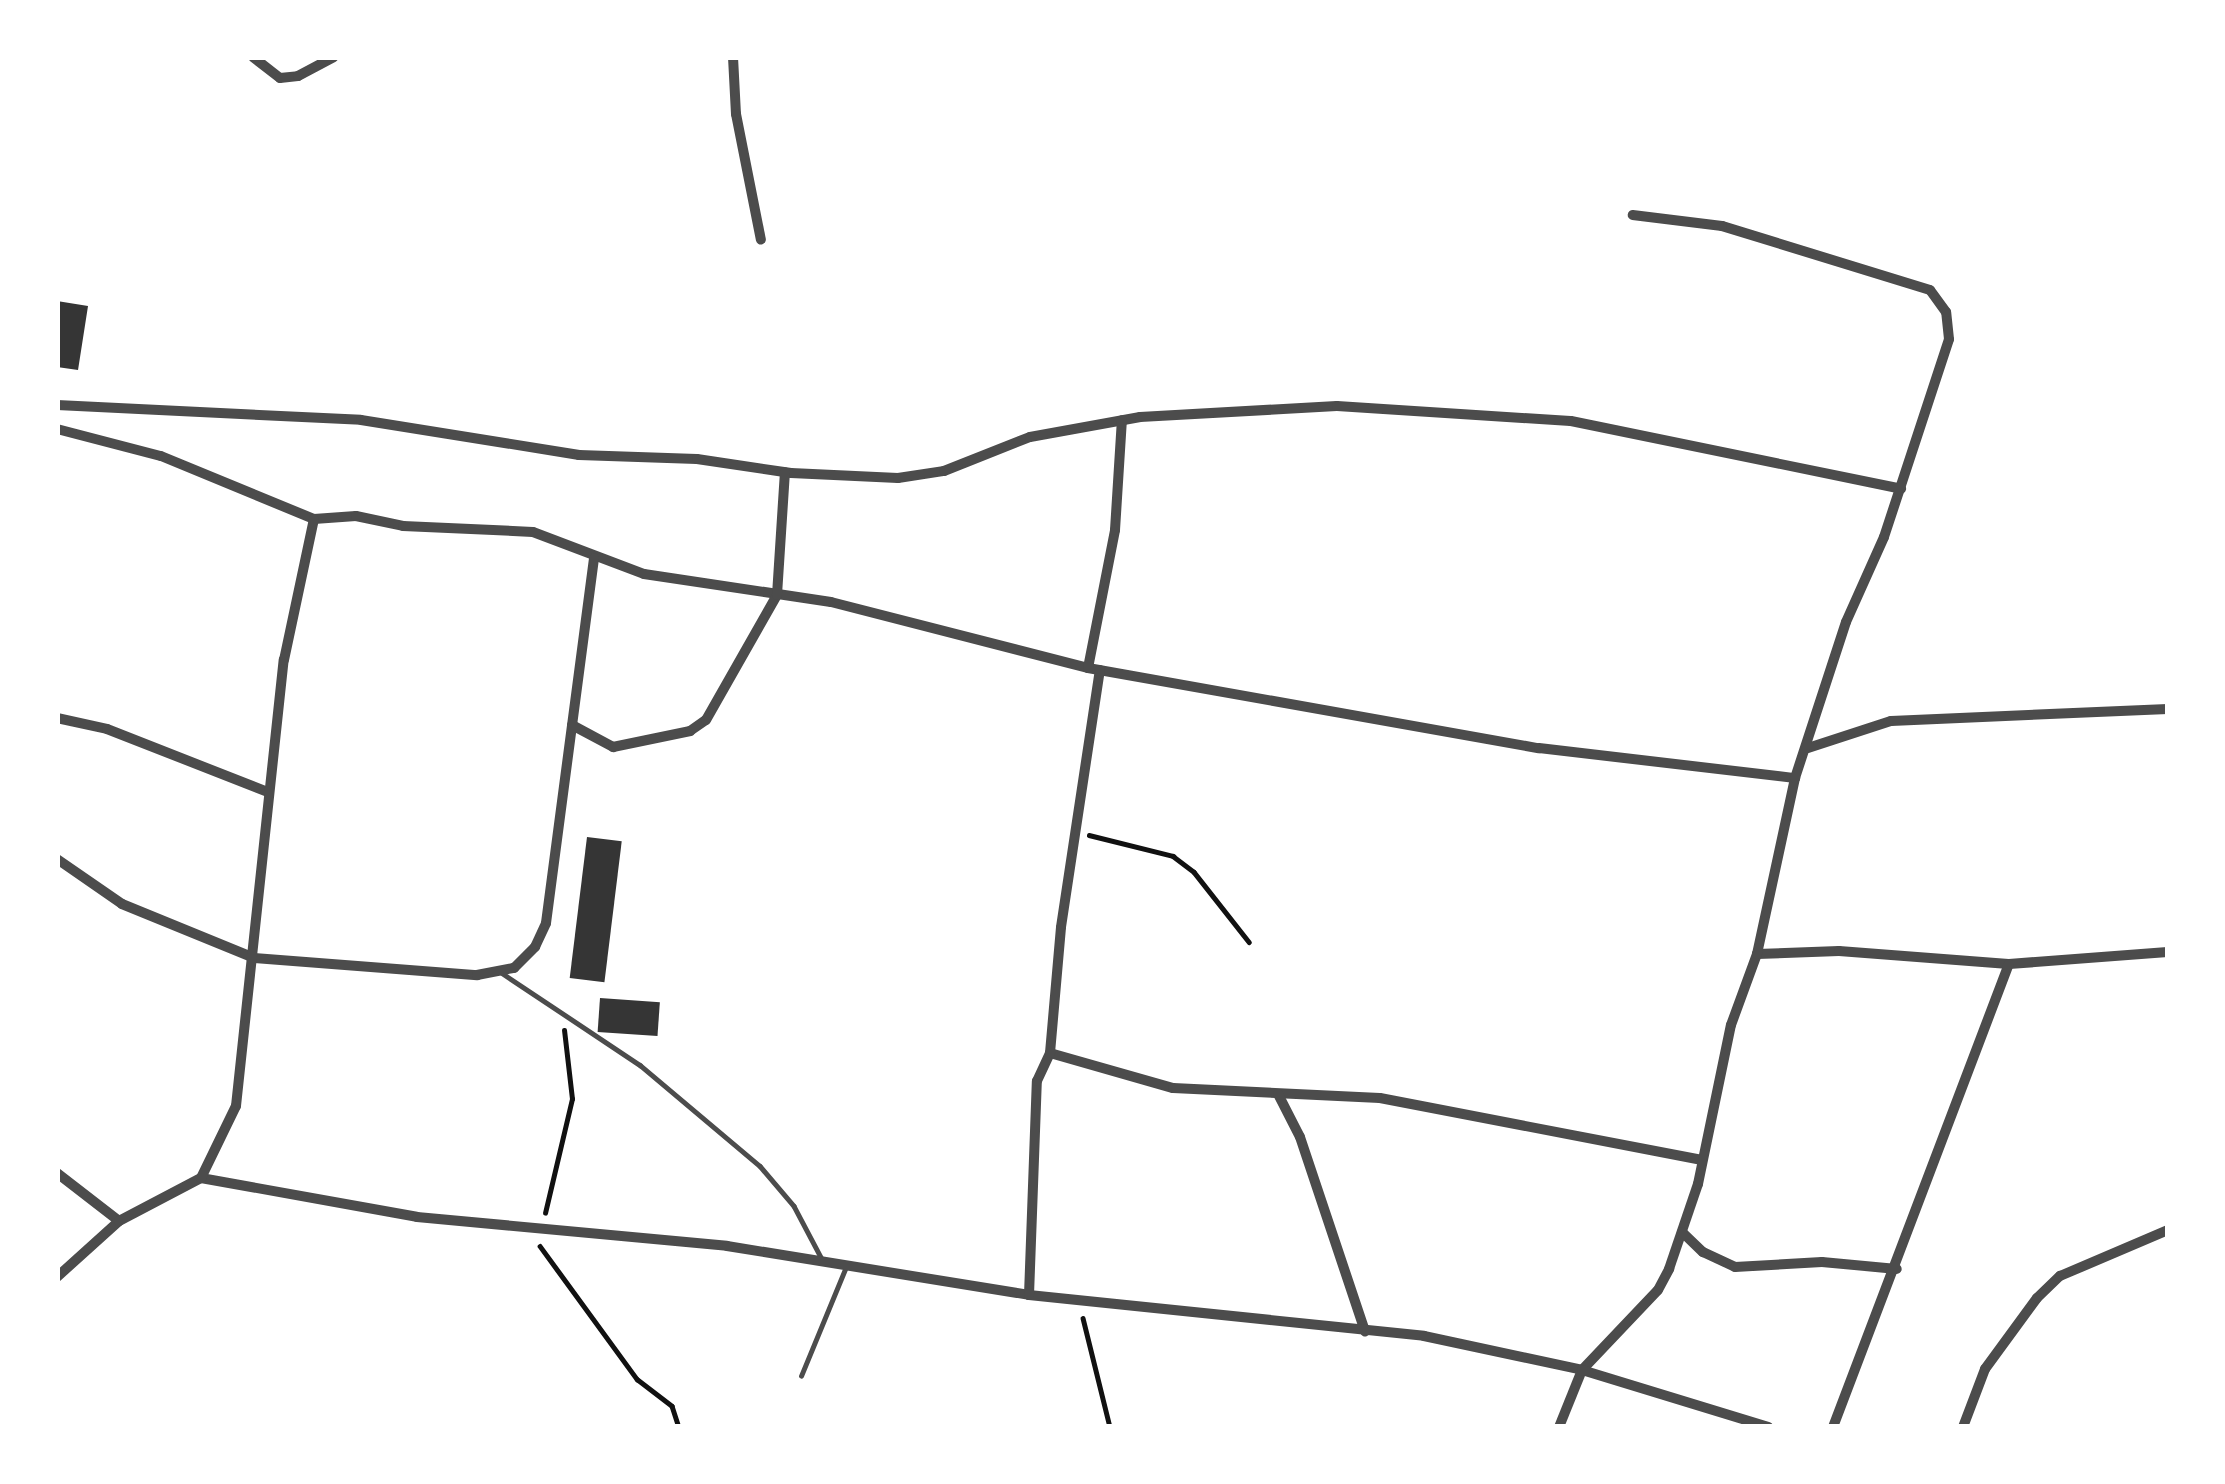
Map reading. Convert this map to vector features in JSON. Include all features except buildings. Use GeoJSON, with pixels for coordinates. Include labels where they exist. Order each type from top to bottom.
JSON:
{"type":"FeatureCollection","features":[{"type":"Feature","properties":{"kind":"street"},"geometry":{"type":"LineString","coordinates":[[253,57],[280,79],[298,76],[333,57]]}},
{"type":"Feature","properties":{"kind":"street"},"geometry":{"type":"LineString","coordinates":[[734,57],[736,114],[761,240]]}},
{"type":"Feature","properties":{"kind":"street"},"geometry":{"type":"LineString","coordinates":[[1559,1427],[1582,1370],[1658,1290],[1682,1232],[1732,1025],[1757,955],[1795,778],[1846,622],[1901,489],[1949,339],[1942,300],[1930,290],[1722,226],[1633,215]]}},
{"type":"Feature","properties":{"kind":"street"},"geometry":{"type":"LineString","coordinates":[[57,405],[361,420],[579,455],[697,459],[785,472],[898,478],[944,471],[1030,437],[1122,420],[1220,410],[1337,406],[1571,421],[1901,489]]}},
{"type":"Feature","properties":{"kind":"street"},"geometry":{"type":"LineString","coordinates":[[1029,1295],[1035,1097],[1050,1053],[1061,927],[1115,530],[1122,420]]}},
{"type":"Feature","properties":{"kind":"street"},"geometry":{"type":"LineString","coordinates":[[57,429],[161,456],[314,520],[356,516],[403,526],[533,532],[576,544],[594,558],[644,574],[831,602],[1094,669],[1539,748],[1795,778]]}},
{"type":"Feature","properties":{"kind":"street"},"geometry":{"type":"LineString","coordinates":[[572,725],[613,747],[691,731],[720,700],[777,595],[785,472]]}},
{"type":"Feature","properties":{"kind":"street"},"geometry":{"type":"LineString","coordinates":[[57,1277],[119,1221],[201,1178],[236,1106],[284,660],[314,520]]}},
{"type":"Feature","properties":{"kind":"street"},"geometry":{"type":"LineString","coordinates":[[57,860],[122,904],[254,958],[502,973],[535,947],[546,923],[594,558]]}},
{"type":"Feature","properties":{"kind":"street"},"geometry":{"type":"LineString","coordinates":[[1808,748],[1892,721],[2168,710]]}},
{"type":"Feature","properties":{"kind":"street"},"geometry":{"type":"LineString","coordinates":[[57,718],[107,729],[268,792]]}},
{"type":"Feature","properties":{"kind":"street"},"geometry":{"type":"LineString","coordinates":[[1757,955],[1839,951],[2009,964],[2168,952]]}},
{"type":"Feature","properties":{"kind":"street"},"geometry":{"type":"LineString","coordinates":[[1833,1427],[1897,1269],[2009,964]]}},
{"type":"Feature","properties":{"kind":"street"},"geometry":{"type":"LineString","coordinates":[[1050,1053],[1173,1088],[1380,1098],[1702,1160]]}},
{"type":"Feature","properties":{"kind":"street"},"geometry":{"type":"LineString","coordinates":[[1279,1094],[1300,1137],[1365,1330]]}},
{"type":"Feature","properties":{"kind":"street"},"geometry":{"type":"LineString","coordinates":[[57,1173],[119,1221]]}},
{"type":"Feature","properties":{"kind":"street"},"geometry":{"type":"LineString","coordinates":[[201,1178],[417,1217],[727,1246],[1029,1295],[1424,1336],[1582,1370],[1768,1427]]}},
{"type":"Feature","properties":{"kind":"street"},"geometry":{"type":"LineString","coordinates":[[1963,1427],[1985,1369],[2036,1298],[2060,1276],[2168,1230]]}},
{"type":"Feature","properties":{"kind":"street"},"geometry":{"type":"LineString","coordinates":[[1682,1232],[1703,1252],[1735,1268],[1822,1262],[1897,1269]]}},
{"type":"Feature","properties":{"kind":"lane"},"geometry":{"type":"LineString","coordinates":[[502,973],[640,1065],[760,1166],[801,1216],[824,1264]]}},
{"type":"Feature","properties":{"kind":"lane"},"geometry":{"type":"LineString","coordinates":[[801,1376],[846,1267]]}},
{"type":"Feature","properties":{"kind":"path"},"geometry":{"type":"LineString","coordinates":[[1077,835],[1112,837],[1173,856],[1194,872],[1249,942]]}},
{"type":"Feature","properties":{"kind":"path"},"geometry":{"type":"LineString","coordinates":[[565,1013],[572,1099],[536,1230],[542,1252],[613,1340],[632,1372],[672,1406],[679,1427]]}},
{"type":"Feature","properties":{"kind":"path"},"geometry":{"type":"LineString","coordinates":[[1080,1301],[1090,1362],[1110,1427]]}}]}
